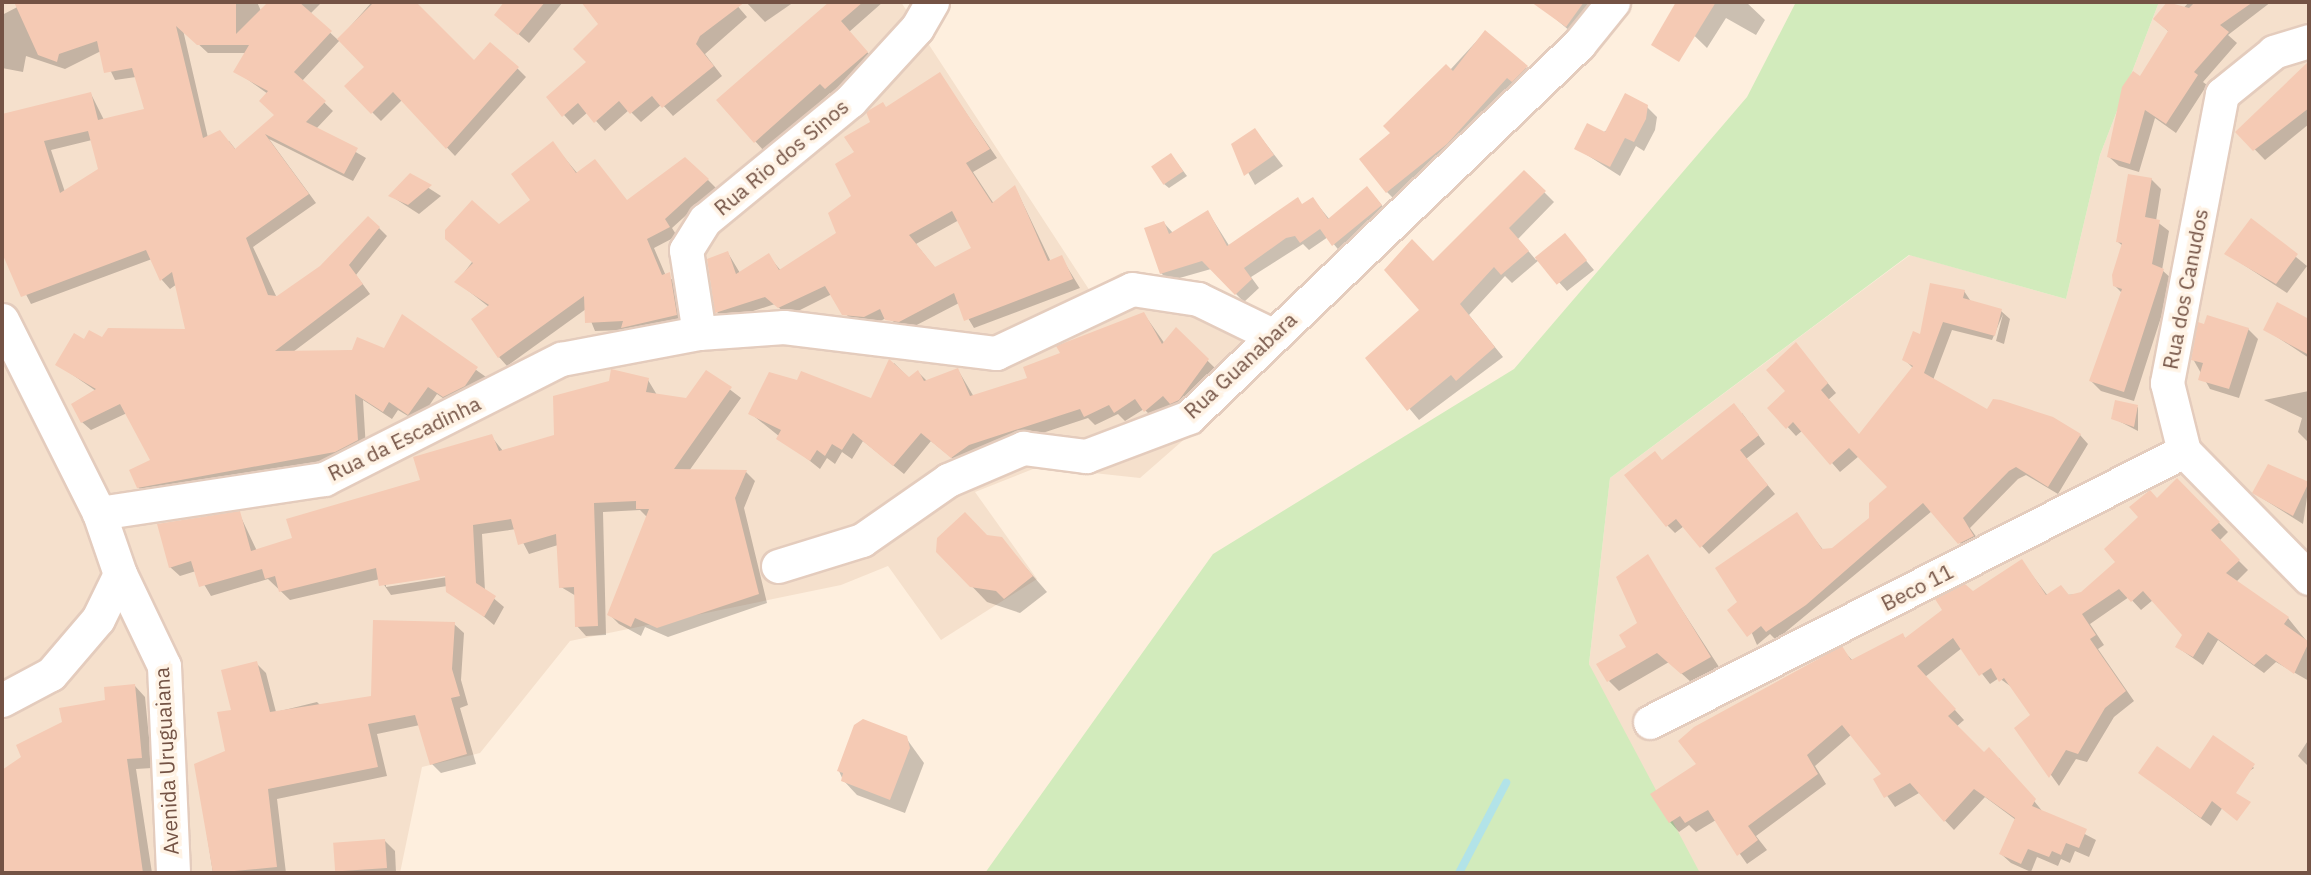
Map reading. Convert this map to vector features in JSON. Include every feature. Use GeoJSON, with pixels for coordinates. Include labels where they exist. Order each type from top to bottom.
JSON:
{"type":"FeatureCollection","features":[{"type":"Feature","properties":{"kind":"street","name":"Rua Rio dos Sinos"},"geometry":{"type":"LineString","coordinates":[[699,333],[686,250],[705,220],[850,101],[917,28],[932,2]]}},
{"type":"Feature","properties":{"kind":"street","name":"Rua Guanabara"},"geometry":{"type":"LineString","coordinates":[[778,566],[862,540],[948,480],[1023,448],[1086,456],[1140,441],[1189,417],[1580,44],[1613,2]]}},
{"type":"Feature","properties":{"kind":"street","name":"Rua dos Canudos"},"geometry":{"type":"LineString","coordinates":[[2184,451],[2167,383],[2222,94],[2274,52],[2309,41]]}},
{"type":"Feature","properties":{"kind":"street","name":"Rua da Escadinha"},"geometry":{"type":"LineString","coordinates":[[99,513],[324,479],[561,359],[699,333],[784,327],[996,353],[1132,289],[1198,299],[1272,335]]}},
{"type":"Feature","properties":{"kind":"street","name":"Avenida Uruguaiana"},"geometry":{"type":"LineString","coordinates":[[2,320],[99,513],[120,574],[164,666],[173,873]]}},
{"type":"Feature","properties":{"kind":"street"},"geometry":{"type":"LineString","coordinates":[[2184,451],[2309,578]]}},
{"type":"Feature","properties":{"kind":"street","name":"Beco 11"},"geometry":{"type":"LineString","coordinates":[[1650,722],[2184,451]]}},
{"type":"Feature","properties":{"kind":"street"},"geometry":{"type":"LineString","coordinates":[[2,700],[51,674],[98,619],[120,574]]}},
{"type":"Feature","properties":{"kind":"shaded area"},"geometry":{"type":"Polygon","coordinates":[[[2,2],[901,2],[1090,291],[1121,273],[1216,293],[1300,338],[1140,478],[1038,467],[975,492],[1037,579],[941,640],[888,566],[841,585],[570,641],[480,753],[422,767],[400,873],[2,873],[2,2]]]}},
{"type":"Feature","properties":{"kind":"shaded area"},"geometry":{"type":"Polygon","coordinates":[[[2159,2],[2309,2],[2309,873],[1666,873],[1589,664],[1610,478],[1910,255],[2066,299],[2100,155],[2159,2]]]}},
{"type":"Feature","properties":{"kind":"green space"},"geometry":{"type":"Polygon","coordinates":[[[1796,2],[2159,2],[2100,155],[2066,299],[1909,255],[1610,478],[1589,664],[1700,873],[985,873],[1213,554],[1514,369],[1747,97],[1796,2]]]}},
{"type":"Feature","properties":{"kind":"building"},"geometry":{"type":"Polygon","coordinates":[[[14,2],[236,2],[236,34],[268,2],[299,2],[332,31],[294,72],[326,101],[306,122],[358,148],[344,174],[265,134],[309,194],[246,238],[268,295],[277,296],[320,266],[368,216],[380,227],[349,265],[363,284],[275,351],[352,350],[357,337],[384,348],[402,314],[478,367],[465,386],[443,397],[428,387],[408,415],[389,402],[383,412],[355,394],[358,440],[335,452],[137,488],[129,470],[150,460],[120,404],[81,423],[71,404],[96,389],[55,365],[74,333],[84,339],[89,330],[102,337],[108,328],[185,329],[172,272],[160,281],[146,250],[21,297],[2,253],[2,114],[91,92],[98,120],[144,109],[132,68],[104,73],[97,41],[59,54],[57,62],[38,55],[14,2]],[[176,26],[203,138],[220,130],[235,149],[274,115],[259,101],[268,91],[233,72],[249,45],[197,45],[176,26]],[[88,131],[44,141],[60,193],[98,169],[88,131]]]}},
{"type":"Feature","properties":{"kind":"building"},"geometry":{"type":"Polygon","coordinates":[[[374,2],[416,2],[474,60],[490,42],[519,67],[446,149],[393,92],[371,114],[344,86],[364,67],[337,39],[374,2]]]}},
{"type":"Feature","properties":{"kind":"building"},"geometry":{"type":"Polygon","coordinates":[[[504,2],[545,2],[518,35],[494,15],[504,2]]]}},
{"type":"Feature","properties":{"kind":"building"},"geometry":{"type":"Polygon","coordinates":[[[581,2],[745,2],[700,36],[696,44],[714,66],[662,108],[652,96],[630,114],[619,101],[594,123],[578,103],[562,117],[546,97],[586,62],[573,49],[598,24],[581,2]]]}},
{"type":"Feature","properties":{"kind":"building"},"geometry":{"type":"Polygon","coordinates":[[[829,2],[863,2],[841,21],[868,52],[825,89],[820,84],[754,143],[716,100],[829,2]]]}},
{"type":"Feature","properties":{"kind":"building"},"geometry":{"type":"Polygon","coordinates":[[[1531,2],[1584,2],[1566,27],[1531,2]]]}},
{"type":"Feature","properties":{"kind":"building"},"geometry":{"type":"Polygon","coordinates":[[[1676,2],[1716,2],[1679,62],[1651,45],[1676,2]]]}},
{"type":"Feature","properties":{"kind":"building"},"geometry":{"type":"Polygon","coordinates":[[[2167,2],[2189,8],[2195,2],[2253,2],[2220,25],[2229,32],[2194,72],[2198,75],[2166,124],[2145,110],[2130,164],[2107,157],[2122,87],[2133,71],[2140,76],[2168,31],[2153,19],[2167,2]]]}},
{"type":"Feature","properties":{"kind":"building"},"geometry":{"type":"Polygon","coordinates":[[[1485,30],[1528,66],[1512,82],[1507,78],[1447,144],[1386,193],[1359,159],[1390,133],[1383,126],[1446,64],[1453,71],[1485,30]]]}},
{"type":"Feature","properties":{"kind":"building"},"geometry":{"type":"Polygon","coordinates":[[[2309,61],[2309,108],[2253,151],[2235,132],[2309,61]]]}},
{"type":"Feature","properties":{"kind":"building"},"geometry":{"type":"Polygon","coordinates":[[[940,72],[990,149],[966,163],[992,203],[1015,185],[1048,261],[1062,255],[1073,279],[964,321],[954,293],[899,322],[885,320],[880,309],[864,317],[842,315],[825,286],[778,308],[765,297],[715,313],[707,259],[728,251],[736,274],[769,253],[779,270],[836,233],[828,213],[851,196],[835,164],[854,152],[844,137],[870,122],[866,112],[883,102],[886,107],[940,72]],[[952,211],[909,235],[935,267],[971,248],[952,211]]]}},
{"type":"Feature","properties":{"kind":"building"},"geometry":{"type":"Polygon","coordinates":[[[1625,93],[1648,105],[1646,119],[1634,142],[1625,138],[1610,167],[1574,149],[1587,123],[1605,132],[1625,93]]]}},
{"type":"Feature","properties":{"kind":"building"},"geometry":{"type":"Polygon","coordinates":[[[1255,128],[1274,155],[1244,176],[1231,144],[1255,128]]]}},
{"type":"Feature","properties":{"kind":"building"},"geometry":{"type":"Polygon","coordinates":[[[553,141],[576,173],[595,159],[627,200],[685,157],[709,179],[665,219],[670,227],[647,239],[662,275],[670,272],[677,315],[621,328],[623,321],[585,323],[584,296],[498,358],[471,319],[489,305],[454,282],[473,263],[445,239],[445,230],[472,200],[499,224],[530,200],[511,174],[553,141]]]}},
{"type":"Feature","properties":{"kind":"building"},"geometry":{"type":"Polygon","coordinates":[[[1171,153],[1183,171],[1163,185],[1151,166],[1171,153]]]}},
{"type":"Feature","properties":{"kind":"building"},"geometry":{"type":"Polygon","coordinates":[[[1524,170],[1546,191],[1509,228],[1529,251],[1501,275],[1494,267],[1460,304],[1495,347],[1456,381],[1451,375],[1407,411],[1365,358],[1419,310],[1384,270],[1412,239],[1433,261],[1524,170]]]}},
{"type":"Feature","properties":{"kind":"building"},"geometry":{"type":"Polygon","coordinates":[[[410,173],[432,185],[408,205],[388,196],[410,173]]]}},
{"type":"Feature","properties":{"kind":"building"},"geometry":{"type":"Polygon","coordinates":[[[2128,174],[2152,178],[2145,217],[2160,220],[2152,264],[2164,269],[2124,392],[2089,381],[2122,289],[2113,286],[2112,275],[2122,243],[2116,242],[2128,174]]]}},
{"type":"Feature","properties":{"kind":"building"},"geometry":{"type":"Polygon","coordinates":[[[1367,186],[1382,205],[1332,246],[1320,229],[1300,243],[1295,236],[1286,238],[1244,268],[1252,279],[1235,295],[1202,261],[1160,274],[1144,228],[1164,221],[1169,234],[1208,210],[1227,246],[1298,197],[1302,204],[1313,197],[1328,219],[1367,186]]]}},
{"type":"Feature","properties":{"kind":"building"},"geometry":{"type":"Polygon","coordinates":[[[2251,218],[2298,254],[2276,284],[2224,254],[2251,218]]]}},
{"type":"Feature","properties":{"kind":"building"},"geometry":{"type":"Polygon","coordinates":[[[1565,233],[1587,260],[1557,285],[1535,258],[1565,233]]]}},
{"type":"Feature","properties":{"kind":"building"},"geometry":{"type":"Polygon","coordinates":[[[1930,283],[1965,290],[1963,298],[2002,309],[1995,336],[1943,322],[1924,373],[1987,409],[1993,399],[2001,400],[2053,417],[2081,434],[2048,487],[2016,467],[2009,471],[1963,518],[1974,536],[1958,544],[1923,503],[1806,605],[1766,632],[1761,626],[1747,637],[1727,610],[1737,602],[1715,568],[1797,512],[1822,549],[1832,548],[1869,518],[1869,503],[1887,487],[1849,448],[1830,465],[1793,422],[1786,429],[1767,408],[1785,391],[1766,370],[1796,342],[1828,383],[1821,390],[1859,434],[1913,366],[1902,360],[1913,331],[1920,334],[1930,283]]]}},
{"type":"Feature","properties":{"kind":"building"},"geometry":{"type":"Polygon","coordinates":[[[2277,302],[2309,319],[2309,355],[2263,330],[2277,302]]]}},
{"type":"Feature","properties":{"kind":"building"},"geometry":{"type":"Polygon","coordinates":[[[1144,312],[1162,344],[1176,327],[1209,359],[1179,400],[1170,404],[1163,396],[1144,412],[1135,399],[1114,413],[1109,405],[1084,417],[1080,409],[969,445],[951,458],[921,433],[893,466],[853,433],[842,450],[832,444],[825,456],[817,450],[810,461],[776,439],[781,430],[748,414],[769,372],[797,380],[801,371],[871,398],[889,359],[909,377],[918,370],[924,381],[958,368],[970,396],[1027,378],[1023,367],[1060,353],[1056,346],[1144,312]]]}},
{"type":"Feature","properties":{"kind":"building"},"geometry":{"type":"Polygon","coordinates":[[[2207,315],[2249,328],[2229,389],[2198,380],[2203,363],[2191,360],[2198,322],[2204,324],[2207,315]]]}},
{"type":"Feature","properties":{"kind":"building"},"geometry":{"type":"Polygon","coordinates":[[[611,369],[649,378],[646,392],[686,398],[706,370],[732,387],[674,469],[747,470],[735,498],[759,594],[657,628],[635,618],[631,627],[607,615],[649,509],[636,509],[636,501],[594,503],[598,626],[575,627],[574,587],[559,588],[556,534],[518,545],[511,519],[473,525],[476,583],[496,596],[484,617],[446,592],[445,576],[379,586],[376,568],[279,592],[275,576],[265,579],[262,569],[199,587],[191,561],[169,568],[157,524],[240,511],[251,551],[292,538],[286,519],[420,480],[413,457],[492,434],[499,451],[554,435],[553,396],[609,381],[611,369]]]}},
{"type":"Feature","properties":{"kind":"building"},"geometry":{"type":"Polygon","coordinates":[[[2115,400],[2138,405],[2134,427],[2111,419],[2115,400]]]}},
{"type":"Feature","properties":{"kind":"building"},"geometry":{"type":"Polygon","coordinates":[[[1734,403],[1759,435],[1740,450],[1768,485],[1700,548],[1676,519],[1666,527],[1624,475],[1655,451],[1662,460],[1734,403]]]}},
{"type":"Feature","properties":{"kind":"building"},"geometry":{"type":"Polygon","coordinates":[[[2268,464],[2309,482],[2293,516],[2252,493],[2268,464]]]}},
{"type":"Feature","properties":{"kind":"building"},"geometry":{"type":"Polygon","coordinates":[[[2177,478],[2220,522],[2211,530],[2240,560],[2226,573],[2289,617],[2284,624],[2309,642],[2294,674],[2266,654],[2254,665],[2208,632],[2193,657],[2175,647],[2182,635],[2143,591],[2131,602],[2119,589],[2082,614],[2096,635],[2090,639],[2126,691],[2105,708],[2078,754],[2066,750],[2049,778],[2014,728],[2030,715],[2004,678],[1999,682],[1991,668],[1979,676],[1953,638],[1917,666],[1956,709],[1948,716],[1984,752],[1989,747],[2036,799],[2032,806],[2087,829],[2079,848],[2066,843],[2061,855],[2052,851],[2049,857],[2028,849],[2021,864],[1999,854],[2015,818],[1974,789],[1944,822],[1910,783],[1884,798],[1873,779],[1881,774],[1842,725],[1807,755],[1818,774],[1748,826],[1758,840],[1737,856],[1708,810],[1685,823],[1680,816],[1669,823],[1650,794],[1696,764],[1678,741],[1694,727],[1842,646],[1851,660],[1903,633],[1905,638],[1942,610],[1935,599],[1965,584],[1973,591],[2022,559],[2046,595],[2061,585],[2069,595],[2081,592],[2115,562],[2104,549],[2138,517],[2129,507],[2150,490],[2157,498],[2177,478]]]}},
{"type":"Feature","properties":{"kind":"building"},"geometry":{"type":"Polygon","coordinates":[[[965,512],[987,535],[1002,537],[1033,576],[1004,599],[996,591],[970,587],[936,552],[937,538],[965,512]]]}},
{"type":"Feature","properties":{"kind":"building"},"geometry":{"type":"Polygon","coordinates":[[[1648,554],[1711,657],[1681,674],[1657,653],[1607,682],[1596,664],[1626,647],[1619,635],[1637,623],[1616,577],[1648,554]]]}},
{"type":"Feature","properties":{"kind":"building"},"geometry":{"type":"Polygon","coordinates":[[[373,620],[455,622],[452,669],[460,696],[451,698],[467,754],[430,765],[415,715],[368,724],[378,767],[268,789],[277,867],[213,873],[194,764],[225,751],[217,712],[231,710],[221,670],[257,661],[270,712],[371,696],[373,620]]]}},
{"type":"Feature","properties":{"kind":"building"},"geometry":{"type":"Polygon","coordinates":[[[135,684],[142,758],[127,759],[143,873],[2,873],[2,770],[21,757],[16,745],[62,722],[59,708],[105,700],[104,687],[135,684]]]}},
{"type":"Feature","properties":{"kind":"building"},"geometry":{"type":"Polygon","coordinates":[[[863,719],[907,736],[910,748],[890,800],[841,781],[843,773],[837,771],[854,725],[863,719]]]}},
{"type":"Feature","properties":{"kind":"building"},"geometry":{"type":"Polygon","coordinates":[[[2213,735],[2255,764],[2236,793],[2251,802],[2237,821],[2212,801],[2201,818],[2138,773],[2157,746],[2190,769],[2213,735]]]}},
{"type":"Feature","properties":{"kind":"building"},"geometry":{"type":"Polygon","coordinates":[[[385,839],[387,868],[335,872],[333,843],[385,839]]]}},
{"type":"Feature","properties":{"kind":"waterway"},"geometry":{"type":"LineString","coordinates":[[1459,873],[1506,783]]}}]}
